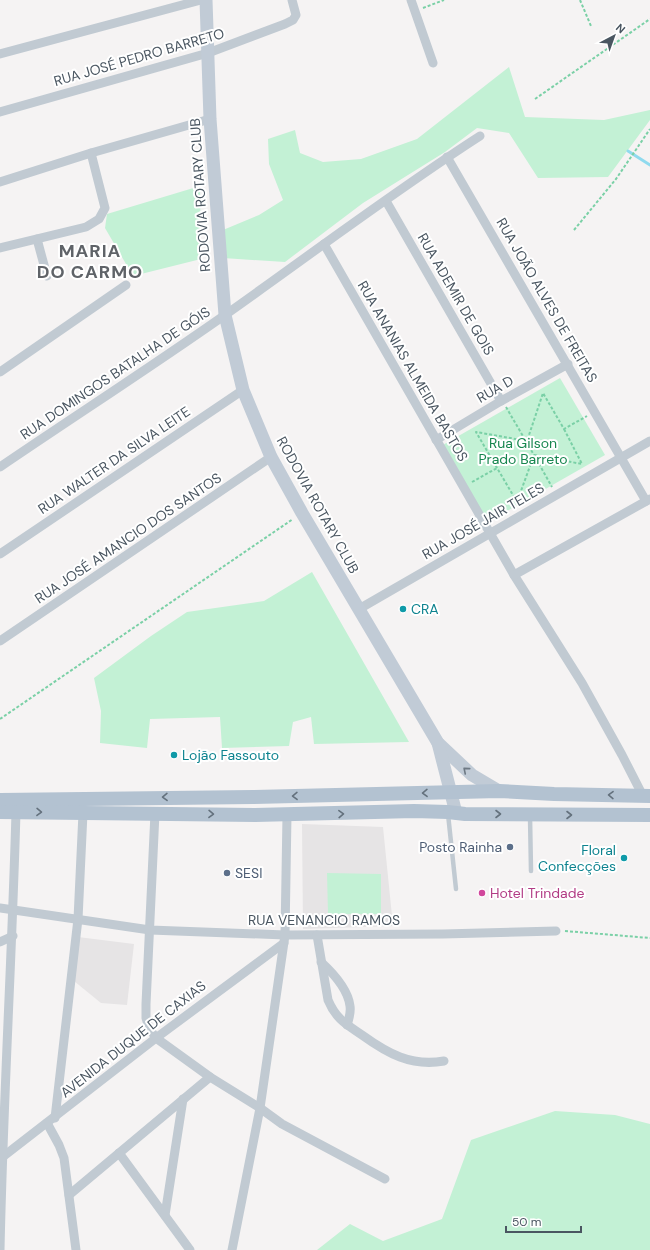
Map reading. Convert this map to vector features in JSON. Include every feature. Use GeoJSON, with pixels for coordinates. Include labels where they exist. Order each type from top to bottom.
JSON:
{"type":"FeatureCollection","features":[{"type":"Feature","properties":{"kind":"main road","name":"RODOVIA ROTARY CLUB"},"geometry":{"type":"LineString","coordinates":[[206,0],[210,120],[225,315],[243,390],[271,457],[358,609],[438,743]]}},
{"type":"Feature","properties":{"kind":"main road"},"geometry":{"type":"LineString","coordinates":[[438,743],[472,776],[499,791]]}},
{"type":"Feature","properties":{"kind":"main road"},"geometry":{"type":"LineString","coordinates":[[438,743],[451,792],[452,812]]}},
{"type":"Feature","properties":{"kind":"main road"},"geometry":{"type":"LineString","coordinates":[[0,800],[252,797],[499,791],[642,796],[633,815]]}},
{"type":"Feature","properties":{"kind":"main road"},"geometry":{"type":"LineString","coordinates":[[252,797],[255,815]]}},
{"type":"Feature","properties":{"kind":"main road"},"geometry":{"type":"LineString","coordinates":[[0,812],[287,816],[414,811],[650,815]]}},
{"type":"Feature","properties":{"kind":"street"},"geometry":{"type":"LineString","coordinates":[[0,54],[201,0]]}},
{"type":"Feature","properties":{"kind":"street","name":"RUA JOSÉ PEDRO BARRETO"},"geometry":{"type":"LineString","coordinates":[[0,112],[208,53],[285,24],[293,20],[296,14],[292,0]]}},
{"type":"Feature","properties":{"kind":"street"},"geometry":{"type":"LineString","coordinates":[[411,0],[433,63]]}},
{"type":"Feature","properties":{"kind":"street"},"geometry":{"type":"LineString","coordinates":[[0,182],[91,153],[210,120]]}},
{"type":"Feature","properties":{"kind":"street"},"geometry":{"type":"LineString","coordinates":[[225,315],[447,157],[480,136]]}},
{"type":"Feature","properties":{"kind":"street"},"geometry":{"type":"LineString","coordinates":[[0,248],[86,227],[94,223],[104,213],[105,208],[103,197],[91,153]]}},
{"type":"Feature","properties":{"kind":"street","name":"RUA JOÃO ALVES DE FREITAS"},"geometry":{"type":"LineString","coordinates":[[447,157],[621,458],[648,500]]}},
{"type":"Feature","properties":{"kind":"street","name":"RUA ADEMIR DE GOIS"},"geometry":{"type":"LineString","coordinates":[[386,200],[501,401]]}},
{"type":"Feature","properties":{"kind":"street"},"geometry":{"type":"LineString","coordinates":[[38,239],[47,276]]}},
{"type":"Feature","properties":{"kind":"street","name":"RUA ANANIAS ALMEIDA BASTOS"},"geometry":{"type":"LineString","coordinates":[[324,244],[514,575],[582,683],[622,755],[642,796]]}},
{"type":"Feature","properties":{"kind":"street"},"geometry":{"type":"LineString","coordinates":[[0,372],[126,285]]}},
{"type":"Feature","properties":{"kind":"street","name":"RUA DOMINGOS BATALHA DE GÓIS"},"geometry":{"type":"LineString","coordinates":[[0,467],[225,315]]}},
{"type":"Feature","properties":{"kind":"street","name":"RUA D"},"geometry":{"type":"LineString","coordinates":[[436,440],[501,401],[568,364]]}},
{"type":"Feature","properties":{"kind":"street","name":"RUA WALTER DA SILVA LEITE"},"geometry":{"type":"LineString","coordinates":[[0,554],[243,390]]}},
{"type":"Feature","properties":{"kind":"street","name":"RUA JOSÉ JAIR TELES"},"geometry":{"type":"LineString","coordinates":[[358,609],[650,441]]}},
{"type":"Feature","properties":{"kind":"street","name":"RUA JOSÉ AMANCIO DOS SANTOS"},"geometry":{"type":"LineString","coordinates":[[0,641],[271,457]]}},
{"type":"Feature","properties":{"kind":"street"},"geometry":{"type":"LineString","coordinates":[[514,575],[648,500]]}},
{"type":"Feature","properties":{"kind":"street"},"geometry":{"type":"LineString","coordinates":[[0,1250],[4,1034],[13,936],[16,812]]}},
{"type":"Feature","properties":{"kind":"street"},"geometry":{"type":"LineString","coordinates":[[76,1250],[64,1158],[51,1120],[78,919],[83,813]]}},
{"type":"Feature","properties":{"kind":"street"},"geometry":{"type":"LineString","coordinates":[[155,813],[146,1018],[149,1028],[156,1038],[282,1124],[385,1180]]}},
{"type":"Feature","properties":{"kind":"street"},"geometry":{"type":"LineString","coordinates":[[232,1250],[260,1108],[284,939],[287,816]]}},
{"type":"Feature","properties":{"kind":"street","name":"RUA VENANCIO RAMOS"},"geometry":{"type":"LineString","coordinates":[[0,908],[150,930],[284,939],[317,935],[556,931]]}},
{"type":"Feature","properties":{"kind":"street"},"geometry":{"type":"LineString","coordinates":[[317,935],[330,1005],[339,1019],[376,1045],[398,1057],[431,1064],[444,1062]]}},
{"type":"Feature","properties":{"kind":"street"},"geometry":{"type":"LineString","coordinates":[[0,942],[13,936]]}},
{"type":"Feature","properties":{"kind":"street","name":"AVENIDA DUQUE DE CAXIAS"},"geometry":{"type":"LineString","coordinates":[[1,1158],[284,939]]}},
{"type":"Feature","properties":{"kind":"street"},"geometry":{"type":"LineString","coordinates":[[321,962],[332,973],[347,996],[350,1006],[347,1025]]}},
{"type":"Feature","properties":{"kind":"street"},"geometry":{"type":"LineString","coordinates":[[69,1195],[210,1076]]}},
{"type":"Feature","properties":{"kind":"street"},"geometry":{"type":"LineString","coordinates":[[165,1215],[183,1099]]}},
{"type":"Feature","properties":{"kind":"street"},"geometry":{"type":"LineString","coordinates":[[119,1153],[190,1250]]}},
{"type":"Feature","properties":{"kind":"lane"},"geometry":{"type":"LineString","coordinates":[[452,812],[456,889]]}},
{"type":"Feature","properties":{"kind":"lane"},"geometry":{"type":"LineString","coordinates":[[530,814],[531,871]]}},
{"type":"Feature","properties":{"kind":"path"},"geometry":{"type":"LineString","coordinates":[[415,11],[444,0]]}},
{"type":"Feature","properties":{"kind":"path"},"geometry":{"type":"LineString","coordinates":[[580,0],[591,26]]}},
{"type":"Feature","properties":{"kind":"path"},"geometry":{"type":"LineString","coordinates":[[535,99],[650,19]]}},
{"type":"Feature","properties":{"kind":"path"},"geometry":{"type":"LineString","coordinates":[[574,230],[616,179],[650,129]]}},
{"type":"Feature","properties":{"kind":"path"},"geometry":{"type":"LineString","coordinates":[[527,442],[543,393],[582,464],[534,455]]}},
{"type":"Feature","properties":{"kind":"path"},"geometry":{"type":"LineString","coordinates":[[501,401],[553,487]]}},
{"type":"Feature","properties":{"kind":"path"},"geometry":{"type":"LineString","coordinates":[[564,429],[595,412]]}},
{"type":"Feature","properties":{"kind":"path"},"geometry":{"type":"LineString","coordinates":[[527,442],[476,432],[517,502],[534,455]]}},
{"type":"Feature","properties":{"kind":"path"},"geometry":{"type":"LineString","coordinates":[[463,487],[497,468]]}},
{"type":"Feature","properties":{"kind":"path"},"geometry":{"type":"LineString","coordinates":[[0,719],[302,513]]}},
{"type":"Feature","properties":{"kind":"path"},"geometry":{"type":"LineString","coordinates":[[556,931],[650,938]]}},
{"type":"Feature","properties":{"kind":"shaded area"},"geometry":{"type":"Polygon","coordinates":[[[302,824],[383,827],[393,926],[303,929],[302,824]]]}},
{"type":"Feature","properties":{"kind":"shaded area"},"geometry":{"type":"Polygon","coordinates":[[[78,937],[134,944],[127,1005],[101,1003],[74,981],[78,937]]]}},
{"type":"Feature","properties":{"kind":"green space"},"geometry":{"type":"Polygon","coordinates":[[[509,67],[525,117],[604,120],[650,110],[650,120],[608,177],[538,178],[509,133],[477,128],[445,152],[363,203],[285,262],[223,258],[223,230],[259,215],[283,200],[269,164],[268,139],[295,130],[300,153],[323,162],[361,159],[417,139],[509,67]]]}},
{"type":"Feature","properties":{"kind":"green space"},"geometry":{"type":"Polygon","coordinates":[[[200,186],[201,259],[133,276],[105,228],[107,214],[200,186]]]}},
{"type":"Feature","properties":{"kind":"green space","name":"Rua Gilson Prado Barreto"},"geometry":{"type":"Polygon","coordinates":[[[560,378],[605,455],[486,523],[441,446],[560,378]]]}},
{"type":"Feature","properties":{"kind":"green space"},"geometry":{"type":"Polygon","coordinates":[[[312,572],[409,742],[314,744],[311,717],[293,722],[289,746],[222,748],[220,717],[150,719],[147,748],[100,743],[101,711],[94,678],[151,636],[187,612],[264,601],[312,572]]]}},
{"type":"Feature","properties":{"kind":"green space"},"geometry":{"type":"Polygon","coordinates":[[[327,873],[381,874],[381,914],[328,914],[327,873]]]}},
{"type":"Feature","properties":{"kind":"green space"},"geometry":{"type":"Polygon","coordinates":[[[555,1111],[615,1115],[650,1124],[650,1250],[317,1250],[350,1224],[383,1241],[442,1219],[471,1140],[555,1111]]]}},
{"type":"Feature","properties":{"kind":"waterway"},"geometry":{"type":"LineString","coordinates":[[628,151],[650,165]]}},
{"type":"Feature","properties":{"kind":"place","name":"CRA"},"geometry":{"type":"Point","coordinates":[403,609]}},
{"type":"Feature","properties":{"kind":"place","name":"Lojão Fassouto"},"geometry":{"type":"Point","coordinates":[174,755]}},
{"type":"Feature","properties":{"kind":"place","name":"Posto Rainha"},"geometry":{"type":"Point","coordinates":[510,847]}},
{"type":"Feature","properties":{"kind":"place","name":"Floral Confecções"},"geometry":{"type":"Point","coordinates":[624,858]}},
{"type":"Feature","properties":{"kind":"place","name":"SESI"},"geometry":{"type":"Point","coordinates":[227,873]}},
{"type":"Feature","properties":{"kind":"place","name":"Hotel Trindade"},"geometry":{"type":"Point","coordinates":[482,893]}},
{"type":"Feature","properties":{"kind":"district","name":"MARIA DO CARMO"},"geometry":{"type":"Point","coordinates":[90,261]}}]}
